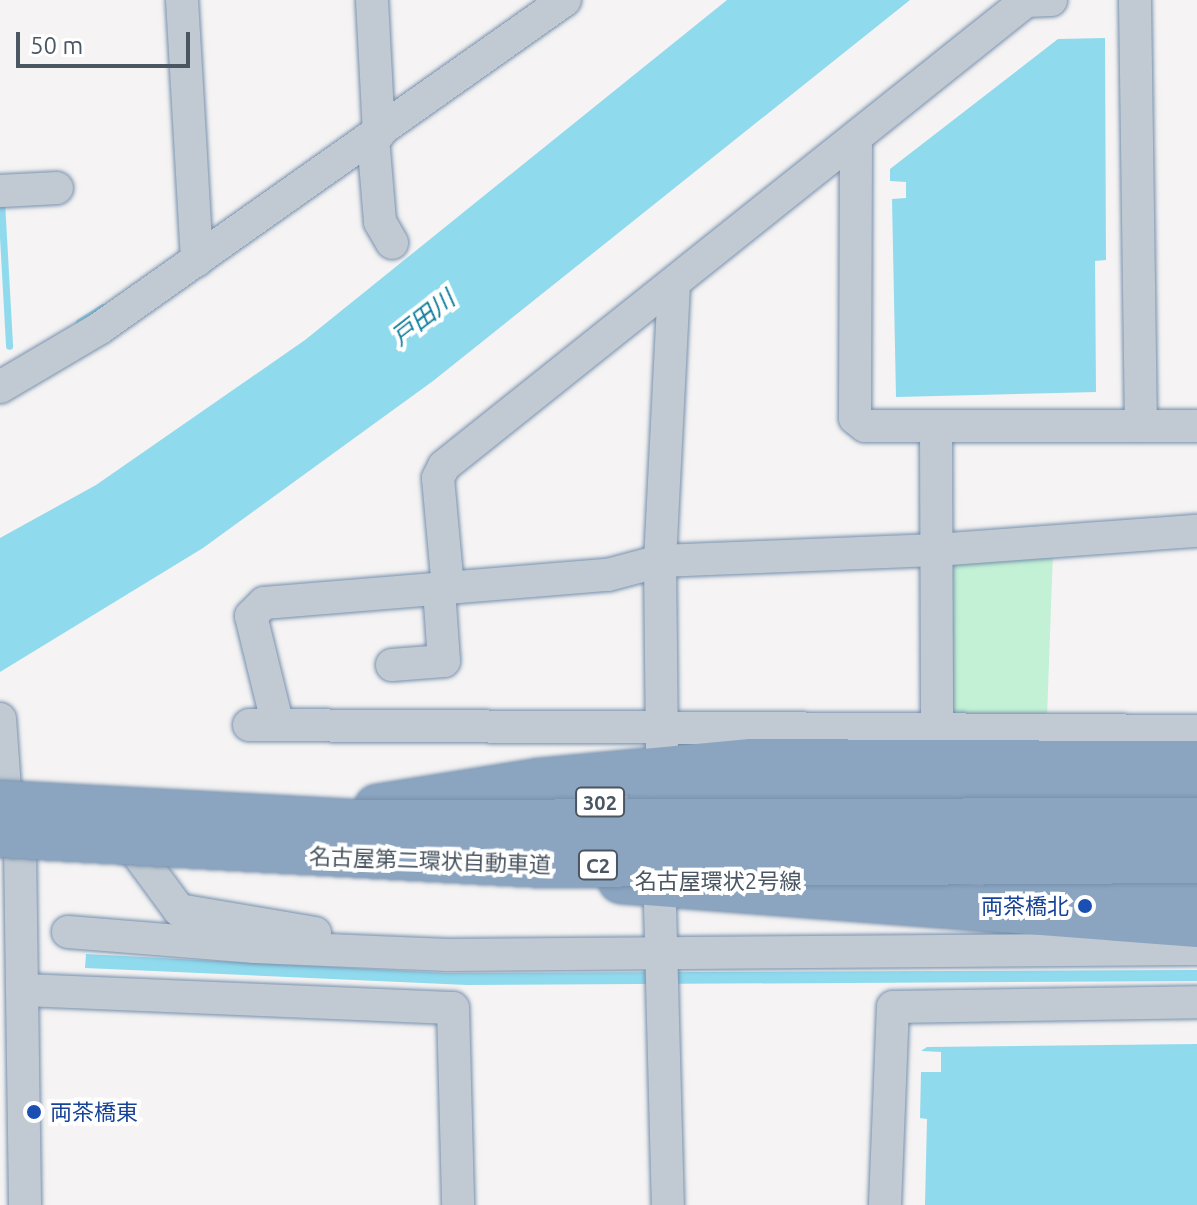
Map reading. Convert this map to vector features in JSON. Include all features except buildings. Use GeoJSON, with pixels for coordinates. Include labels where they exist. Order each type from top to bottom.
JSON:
{"type":"FeatureCollection","features":[{"type":"Feature","properties":{"kind":"highway"},"geometry":{"type":"LineString","coordinates":[[377,807],[539,781],[751,761],[890,758],[1197,763]]}},
{"type":"Feature","properties":{"kind":"highway","name":"302"},"geometry":{"type":"LineString","coordinates":[[4,817],[805,797],[1197,797]]}},
{"type":"Feature","properties":{"kind":"highway","name":"名古屋第二環状自動車道"},"geometry":{"type":"LineString","coordinates":[[4,817],[353,822],[1197,820]]}},
{"type":"Feature","properties":{"kind":"highway","name":"名古屋第二環状自動車道"},"geometry":{"type":"LineString","coordinates":[[4,817],[541,865],[1197,861]]}},
{"type":"Feature","properties":{"kind":"highway","name":"名古屋環状2号線"},"geometry":{"type":"LineString","coordinates":[[4,817],[137,853],[527,882],[986,881],[1197,889]]}},
{"type":"Feature","properties":{"kind":"highway"},"geometry":{"type":"LineString","coordinates":[[621,881],[1070,919],[1197,925]]}},
{"type":"Feature","properties":{"kind":"street"},"geometry":{"type":"LineString","coordinates":[[182,0],[197,261]]}},
{"type":"Feature","properties":{"kind":"street"},"geometry":{"type":"LineString","coordinates":[[372,0],[380,222],[392,243]]}},
{"type":"Feature","properties":{"kind":"street"},"geometry":{"type":"LineString","coordinates":[[0,387],[100,328],[565,0]]}},
{"type":"Feature","properties":{"kind":"street"},"geometry":{"type":"LineString","coordinates":[[392,665],[444,661],[438,478],[444,466],[1026,1],[1051,0]]}},
{"type":"Feature","properties":{"kind":"street"},"geometry":{"type":"LineString","coordinates":[[1135,0],[1141,426]]}},
{"type":"Feature","properties":{"kind":"street"},"geometry":{"type":"LineString","coordinates":[[856,138],[855,418],[865,426],[1197,426]]}},
{"type":"Feature","properties":{"kind":"street"},"geometry":{"type":"LineString","coordinates":[[0,191],[57,188]]}},
{"type":"Feature","properties":{"kind":"street"},"geometry":{"type":"LineString","coordinates":[[662,742],[660,561],[674,284]]}},
{"type":"Feature","properties":{"kind":"street"},"geometry":{"type":"LineString","coordinates":[[936,426],[937,733]]}},
{"type":"Feature","properties":{"kind":"street"},"geometry":{"type":"LineString","coordinates":[[1197,531],[936,550],[660,561],[608,575],[264,603],[251,616],[263,724],[662,742],[937,733],[1197,731]]}},
{"type":"Feature","properties":{"kind":"street"},"geometry":{"type":"LineString","coordinates":[[0,719],[4,817],[23,990],[25,1205]]}},
{"type":"Feature","properties":{"kind":"street"},"geometry":{"type":"LineString","coordinates":[[137,853],[179,910],[448,955]]}},
{"type":"Feature","properties":{"kind":"street"},"geometry":{"type":"LineString","coordinates":[[660,905],[668,1205]]}},
{"type":"Feature","properties":{"kind":"street"},"geometry":{"type":"LineString","coordinates":[[68,932],[255,947],[660,967],[1197,949]]}},
{"type":"Feature","properties":{"kind":"street"},"geometry":{"type":"LineString","coordinates":[[23,990],[453,1008],[458,1205]]}},
{"type":"Feature","properties":{"kind":"street"},"geometry":{"type":"LineString","coordinates":[[885,1205],[893,1007],[1197,1002]]}},
{"type":"Feature","properties":{"kind":"green space"},"geometry":{"type":"Polygon","coordinates":[[[1053,552],[1047,717],[958,717],[950,710],[950,569],[958,560],[1053,552]]]}},
{"type":"Feature","properties":{"kind":"water","name":"戸田川"},"geometry":{"type":"Polygon","coordinates":[[[727,0],[910,0],[433,381],[203,548],[0,672],[0,538],[96,485],[305,340],[727,0]]]}},
{"type":"Feature","properties":{"kind":"water"},"geometry":{"type":"Polygon","coordinates":[[[1105,38],[1106,260],[1095,261],[1096,392],[896,397],[892,199],[906,198],[906,182],[890,181],[890,169],[1058,39],[1105,38]]]}},
{"type":"Feature","properties":{"kind":"water"},"geometry":{"type":"Polygon","coordinates":[[[86,954],[447,973],[1197,970],[1197,981],[467,985],[85,968],[86,954]]]}},
{"type":"Feature","properties":{"kind":"water"},"geometry":{"type":"Polygon","coordinates":[[[1197,1044],[1197,1205],[925,1205],[927,1119],[920,1118],[921,1072],[941,1072],[941,1052],[921,1051],[927,1047],[1197,1044]]]}},
{"type":"Feature","properties":{"kind":"waterway"},"geometry":{"type":"LineString","coordinates":[[1,201],[9,346]]}},
{"type":"Feature","properties":{"kind":"waterway"},"geometry":{"type":"LineString","coordinates":[[79,322],[103,307]]}},
{"type":"Feature","properties":{"kind":"place","name":"両茶橋北"},"geometry":{"type":"Point","coordinates":[1085,906]}},
{"type":"Feature","properties":{"kind":"place","name":"両茶橋東"},"geometry":{"type":"Point","coordinates":[34,1112]}}]}
